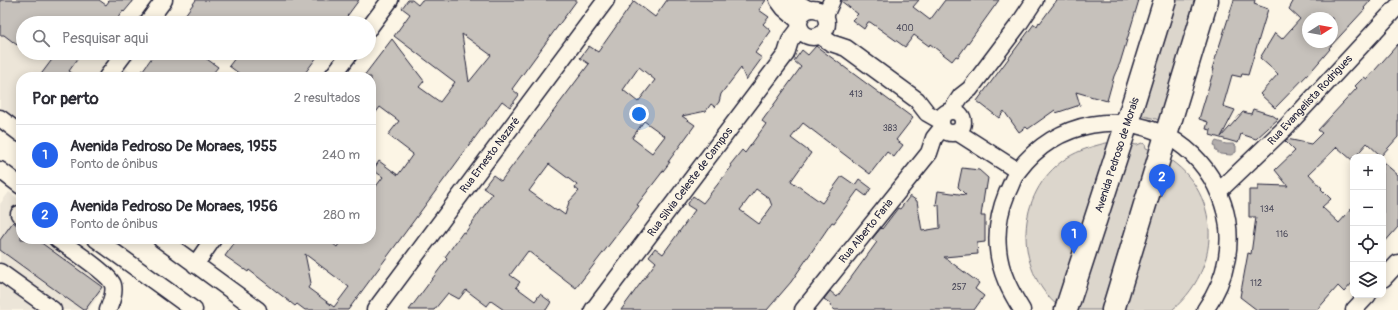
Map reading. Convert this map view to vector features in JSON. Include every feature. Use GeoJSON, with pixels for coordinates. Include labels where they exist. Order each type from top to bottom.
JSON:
{"type":"FeatureCollection","features":[{"type":"Feature","properties":{"kind":"highway","name":"Avenida Pedroso de Morais"},"geometry":{"type":"LineString","coordinates":[[1066,310],[1127,123],[1165,0]]}},
{"type":"Feature","properties":{"kind":"highway"},"geometry":{"type":"LineString","coordinates":[[1114,310],[1207,0]]}},
{"type":"Feature","properties":{"kind":"street"},"geometry":{"type":"LineString","coordinates":[[152,16],[164,0]]}},
{"type":"Feature","properties":{"kind":"street"},"geometry":{"type":"LineString","coordinates":[[376,19],[390,0]]}},
{"type":"Feature","properties":{"kind":"street","name":"Rua Ernesto Nazaré"},"geometry":{"type":"LineString","coordinates":[[374,310],[606,0]]}},
{"type":"Feature","properties":{"kind":"street"},"geometry":{"type":"LineString","coordinates":[[778,0],[784,8],[814,20]]}},
{"type":"Feature","properties":{"kind":"street"},"geometry":{"type":"LineString","coordinates":[[792,0],[814,20],[831,43],[846,48],[916,100],[933,104],[952,122],[965,139],[976,143],[1018,171]]}},
{"type":"Feature","properties":{"kind":"street","name":"Rua Silvia Celeste de Campos"},"geometry":{"type":"LineString","coordinates":[[593,310],[786,54],[800,47],[814,20],[832,0]]}},
{"type":"Feature","properties":{"kind":"street","name":"Rua Alberto Faria"},"geometry":{"type":"LineString","coordinates":[[803,310],[928,153],[934,138],[952,122],[961,96],[970,89],[1019,24],[1035,0]]}},
{"type":"Feature","properties":{"kind":"street","name":"Rua Evangelista Rodrigues"},"geometry":{"type":"LineString","coordinates":[[1219,191],[1284,129],[1398,6]]}},
{"type":"Feature","properties":{"kind":"street"},"geometry":{"type":"LineString","coordinates":[[111,72],[119,60]]}},
{"type":"Feature","properties":{"kind":"street"},"geometry":{"type":"LineString","coordinates":[[336,72],[345,60]]}},
{"type":"Feature","properties":{"kind":"street"},"geometry":{"type":"LineString","coordinates":[[0,118],[16,130]]}},
{"type":"Feature","properties":{"kind":"street"},"geometry":{"type":"LineString","coordinates":[[1022,310],[1010,292],[1002,271],[998,248],[998,226],[1003,203],[1018,171],[1038,150],[1071,130],[1102,123],[1127,123],[1147,127],[1166,135],[1188,149],[1206,169],[1219,191],[1227,215],[1229,240],[1227,264],[1219,288],[1206,310]]}},
{"type":"Feature","properties":{"kind":"street"},"geometry":{"type":"LineString","coordinates":[[0,170],[16,182]]}},
{"type":"Feature","properties":{"kind":"street"},"geometry":{"type":"LineString","coordinates":[[64,244],[96,267],[109,279],[113,285],[113,294],[108,310]]}},
{"type":"Feature","properties":{"kind":"street"},"geometry":{"type":"LineString","coordinates":[[103,244],[194,310]]}},
{"type":"Feature","properties":{"kind":"street"},"geometry":{"type":"LineString","coordinates":[[168,244],[258,310]]}},
{"type":"Feature","properties":{"kind":"street"},"geometry":{"type":"LineString","coordinates":[[195,265],[210,244]]}},
{"type":"Feature","properties":{"kind":"street"},"geometry":{"type":"LineString","coordinates":[[1386,276],[1398,263]]}},
{"type":"Feature","properties":{"kind":"street"},"geometry":{"type":"LineString","coordinates":[[0,272],[53,310]]}},
{"type":"Feature","properties":{"kind":"street"},"geometry":{"type":"LineString","coordinates":[[1354,310],[1365,298]]}},
{"type":"Feature","properties":{"kind":"shaded area"},"geometry":{"type":"Polygon","coordinates":[[[0,0],[46,0],[65,16],[16,16],[16,60],[116,60],[130,72],[16,72],[16,118],[0,107],[0,0]]]}},
{"type":"Feature","properties":{"kind":"shaded area"},"geometry":{"type":"Polygon","coordinates":[[[1171,0],[1201,0],[1164,121],[1136,114],[1171,0]]]}},
{"type":"Feature","properties":{"kind":"shaded area"},"geometry":{"type":"Polygon","coordinates":[[[1216,141],[1226,144],[1233,144],[1236,146],[1236,152],[1231,155],[1220,154],[1216,151],[1214,144],[1216,141]]]}},
{"type":"Feature","properties":{"kind":"shaded area"},"geometry":{"type":"Polygon","coordinates":[[[1106,143],[1137,145],[1142,143],[1145,144],[1146,148],[1170,160],[1189,177],[1202,198],[1208,220],[1209,244],[1203,268],[1191,290],[1172,310],[1063,310],[1047,295],[1036,277],[1029,258],[1026,237],[1028,216],[1034,196],[1045,178],[1061,162],[1082,150],[1106,143]]]}},
{"type":"Feature","properties":{"kind":"shaded area"},"geometry":{"type":"Polygon","coordinates":[[[9,192],[16,197],[16,244],[79,244],[116,272],[88,310],[0,310],[0,204],[9,192]]]}},
{"type":"Feature","properties":{"kind":"building"},"geometry":{"type":"Polygon","coordinates":[[[0,0],[99,0],[106,5],[109,1],[108,0],[134,0],[119,16],[16,16],[16,44],[4,35],[0,35],[0,0]]]}},
{"type":"Feature","properties":{"kind":"building"},"geometry":{"type":"Polygon","coordinates":[[[196,0],[359,0],[347,16],[184,16],[196,0]]]}},
{"type":"Feature","properties":{"kind":"building"},"geometry":{"type":"Polygon","coordinates":[[[408,0],[412,0],[418,5],[422,0],[577,0],[512,89],[519,95],[510,107],[502,101],[348,310],[305,310],[297,304],[295,306],[249,270],[248,272],[225,256],[233,244],[333,244],[337,247],[339,244],[376,244],[376,186],[383,177],[376,172],[376,166],[379,161],[398,175],[413,154],[388,135],[399,121],[380,107],[376,112],[376,72],[367,72],[392,39],[424,81],[419,87],[440,102],[455,82],[394,36],[410,14],[402,8],[408,0]],[[462,34],[469,82],[491,55],[462,34]],[[305,254],[311,283],[308,288],[334,307],[349,287],[305,254]]]}},
{"type":"Feature","properties":{"kind":"building"},"geometry":{"type":"Polygon","coordinates":[[[667,0],[766,0],[759,10],[769,17],[763,24],[771,31],[755,53],[762,58],[746,80],[741,68],[721,94],[719,102],[715,107],[711,104],[706,111],[682,116],[695,125],[668,162],[670,162],[637,205],[639,206],[576,288],[528,251],[510,275],[520,282],[516,287],[535,301],[540,294],[551,302],[546,310],[504,310],[491,301],[487,306],[466,290],[459,299],[448,293],[434,310],[409,310],[447,259],[445,257],[463,232],[465,233],[492,194],[483,188],[493,175],[501,181],[589,64],[580,58],[589,46],[598,52],[634,1],[655,17],[667,0]],[[639,67],[623,90],[638,102],[655,80],[639,67]],[[644,121],[632,138],[652,153],[665,136],[644,121]],[[549,164],[529,191],[565,215],[569,202],[579,191],[575,188],[577,185],[549,164]]]}},
{"type":"Feature","properties":{"kind":"building"},"geometry":{"type":"Polygon","coordinates":[[[841,0],[919,0],[913,7],[930,20],[945,0],[999,0],[958,57],[956,56],[952,61],[930,44],[929,46],[914,35],[905,47],[870,22],[868,22],[864,29],[852,20],[858,14],[841,0]]]}},
{"type":"Feature","properties":{"kind":"building"},"geometry":{"type":"Polygon","coordinates":[[[1057,0],[1139,0],[1107,101],[1076,92],[1080,105],[1056,113],[1055,110],[1028,129],[1026,127],[1019,132],[1004,111],[999,118],[977,101],[1034,24],[1037,26],[1039,22],[1040,23],[1057,0]]]}},
{"type":"Feature","properties":{"kind":"building"},"geometry":{"type":"Polygon","coordinates":[[[1234,0],[1255,0],[1254,4],[1268,9],[1248,75],[1242,74],[1241,77],[1232,75],[1223,106],[1235,110],[1221,137],[1243,112],[1251,114],[1253,109],[1272,115],[1278,119],[1256,139],[1241,134],[1238,143],[1210,135],[1211,130],[1206,129],[1208,122],[1199,119],[1214,69],[1212,69],[1234,0]]]}},
{"type":"Feature","properties":{"kind":"building"},"geometry":{"type":"Polygon","coordinates":[[[1294,0],[1371,0],[1364,8],[1365,9],[1338,38],[1338,12],[1302,12],[1302,48],[1330,49],[1313,69],[1275,108],[1260,94],[1278,74],[1260,58],[1275,33],[1282,39],[1300,19],[1289,9],[1294,0]]]}},
{"type":"Feature","properties":{"kind":"building"},"geometry":{"type":"Polygon","coordinates":[[[1398,44],[1398,137],[1383,154],[1379,154],[1367,143],[1358,154],[1350,154],[1350,158],[1337,147],[1309,174],[1331,199],[1322,207],[1339,223],[1350,210],[1350,285],[1344,292],[1338,286],[1317,310],[1257,310],[1240,297],[1248,253],[1251,254],[1256,217],[1249,217],[1249,190],[1258,190],[1258,185],[1288,186],[1275,170],[1295,151],[1285,141],[1287,139],[1311,144],[1322,133],[1318,130],[1357,88],[1355,86],[1364,77],[1367,79],[1398,44]]]}},
{"type":"Feature","properties":{"kind":"building"},"geometry":{"type":"Polygon","coordinates":[[[816,46],[913,118],[896,140],[903,145],[894,157],[887,152],[870,174],[803,123],[791,138],[811,153],[791,181],[822,203],[842,176],[855,185],[859,179],[871,188],[866,196],[858,190],[834,223],[832,222],[791,282],[767,310],[621,310],[656,262],[649,256],[655,248],[663,254],[695,210],[687,205],[693,196],[703,203],[732,166],[730,165],[742,150],[745,153],[766,124],[762,121],[801,67],[794,61],[802,50],[808,55],[816,46]],[[756,189],[740,210],[759,224],[772,206],[769,198],[756,189]]]}},
{"type":"Feature","properties":{"kind":"building"},"geometry":{"type":"Polygon","coordinates":[[[52,60],[77,60],[69,71],[70,72],[43,72],[52,60]]]}},
{"type":"Feature","properties":{"kind":"building"},"geometry":{"type":"Polygon","coordinates":[[[150,60],[208,60],[218,67],[214,72],[142,72],[150,60]]]}},
{"type":"Feature","properties":{"kind":"building"},"geometry":{"type":"Polygon","coordinates":[[[234,60],[315,60],[306,72],[237,72],[229,66],[234,60]]]}},
{"type":"Feature","properties":{"kind":"building"},"geometry":{"type":"Polygon","coordinates":[[[1386,165],[1398,175],[1398,227],[1386,241],[1386,165]]]}},
{"type":"Feature","properties":{"kind":"building"},"geometry":{"type":"Polygon","coordinates":[[[962,168],[979,170],[988,178],[981,216],[985,216],[985,242],[977,243],[978,254],[944,257],[979,283],[975,289],[984,296],[974,310],[835,310],[830,306],[831,304],[824,299],[830,291],[837,297],[877,242],[872,239],[910,196],[917,201],[922,231],[940,228],[939,205],[936,205],[938,191],[966,195],[958,187],[962,168]]]}},
{"type":"Feature","properties":{"kind":"building"},"geometry":{"type":"Polygon","coordinates":[[[13,222],[16,224],[16,244],[43,244],[102,287],[85,310],[83,310],[0,250],[0,240],[13,222]]]}},
{"type":"Feature","properties":{"kind":"place","name":"Avenida Pedroso De Moraes, 1956"},"geometry":{"type":"Point","coordinates":[1162,197]}},
{"type":"Feature","properties":{"kind":"place","name":"Avenida Pedroso De Moraes, 1955"},"geometry":{"type":"Point","coordinates":[1074,254]}}]}
